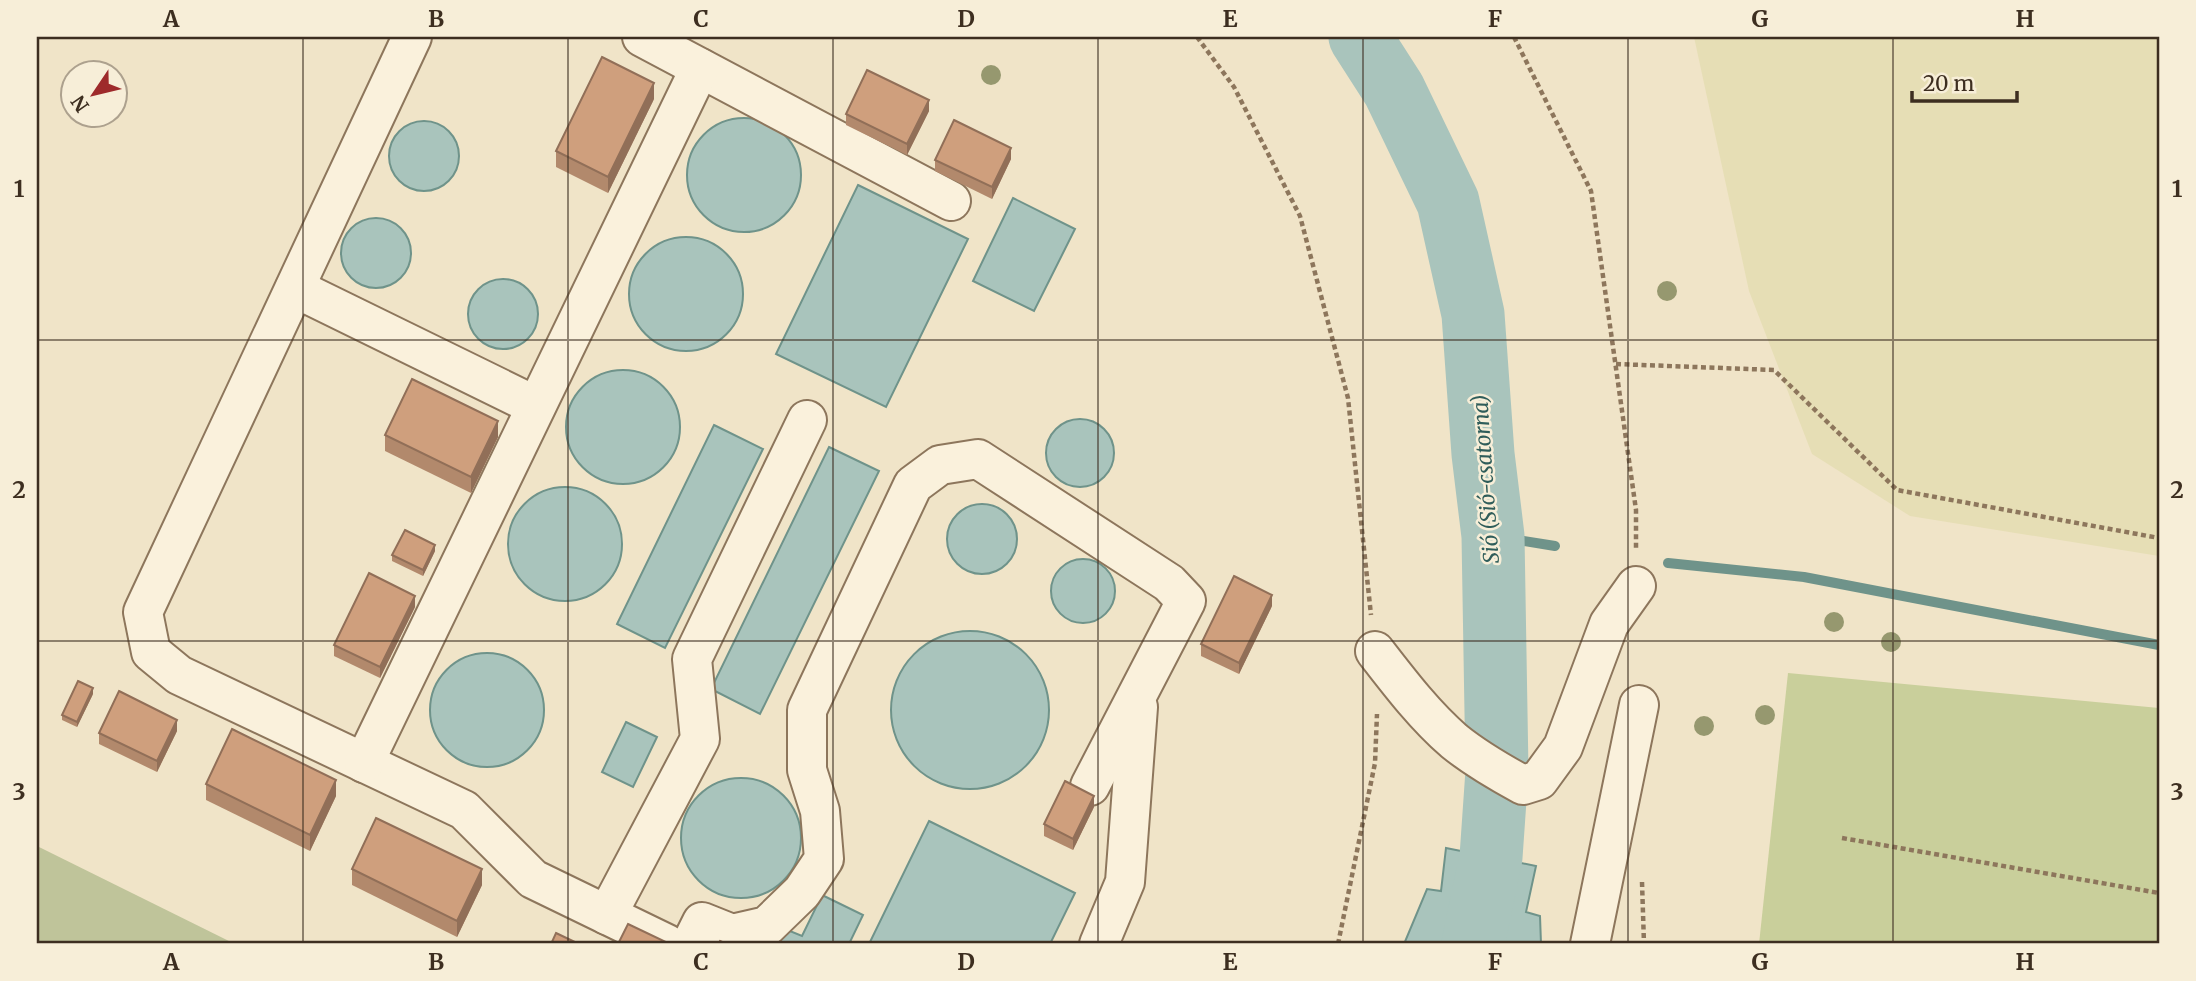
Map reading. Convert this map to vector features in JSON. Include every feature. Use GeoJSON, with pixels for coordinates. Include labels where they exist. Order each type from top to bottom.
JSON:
{"type":"FeatureCollection","features":[{"type":"Feature","properties":{"kind":"lane"},"geometry":{"type":"LineString","coordinates":[[412,37],[143,612],[151,652],[179,675],[464,810],[533,879],[667,944]]}},
{"type":"Feature","properties":{"kind":"lane"},"geometry":{"type":"LineString","coordinates":[[642,37],[951,201]]}},
{"type":"Feature","properties":{"kind":"lane"},"geometry":{"type":"LineString","coordinates":[[364,763],[700,68]]}},
{"type":"Feature","properties":{"kind":"lane"},"geometry":{"type":"LineString","coordinates":[[295,288],[536,406]]}},
{"type":"Feature","properties":{"kind":"lane"},"geometry":{"type":"LineString","coordinates":[[607,915],[700,739],[692,659],[807,420]]}},
{"type":"Feature","properties":{"kind":"lane"},"geometry":{"type":"LineString","coordinates":[[691,944],[702,922],[732,934],[767,926],[802,892],[824,859],[820,811],[807,770],[807,710],[913,485],[940,465],[978,459],[1169,583],[1186,601],[1090,786]]}},
{"type":"Feature","properties":{"kind":"lane"},"geometry":{"type":"LineString","coordinates":[[1375,651],[1409,695],[1455,741],[1497,771],[1523,785],[1539,780],[1563,747],[1609,624],[1636,586]]}},
{"type":"Feature","properties":{"kind":"lane"},"geometry":{"type":"LineString","coordinates":[[1099,944],[1125,882],[1140,690]]}},
{"type":"Feature","properties":{"kind":"lane"},"geometry":{"type":"LineString","coordinates":[[1590,944],[1639,705]]}},
{"type":"Feature","properties":{"kind":"path"},"geometry":{"type":"LineString","coordinates":[[1198,37],[1234,87],[1300,216],[1348,398],[1375,651]]}},
{"type":"Feature","properties":{"kind":"path"},"geometry":{"type":"LineString","coordinates":[[1514,37],[1591,191],[1636,510],[1636,586]]}},
{"type":"Feature","properties":{"kind":"path"},"geometry":{"type":"LineString","coordinates":[[1616,364],[1774,370],[1897,490],[2159,538]]}},
{"type":"Feature","properties":{"kind":"path"},"geometry":{"type":"LineString","coordinates":[[1338,944],[1374,763],[1377,709]]}},
{"type":"Feature","properties":{"kind":"path"},"geometry":{"type":"LineString","coordinates":[[1842,838],[2159,892]]}},
{"type":"Feature","properties":{"kind":"path"},"geometry":{"type":"LineString","coordinates":[[1642,878],[1644,944]]}},
{"type":"Feature","properties":{"kind":"shaded area"},"geometry":{"type":"Polygon","coordinates":[[[1694,37],[2159,37],[2159,556],[1910,516],[1812,454],[1749,291],[1694,37]]]}},
{"type":"Feature","properties":{"kind":"green space"},"geometry":{"type":"Polygon","coordinates":[[[1788,673],[2159,708],[2159,944],[1759,944],[1788,673]]]}},
{"type":"Feature","properties":{"kind":"green space"},"geometry":{"type":"Polygon","coordinates":[[[37,846],[235,944],[37,944],[37,846]]]}},
{"type":"Feature","properties":{"kind":"water"},"geometry":{"type":"Polygon","coordinates":[[[744,118],[766,122],[784,135],[797,153],[801,175],[797,197],[784,215],[766,228],[744,232],[722,228],[704,215],[691,197],[687,175],[691,153],[704,135],[722,122],[744,118]]]}},
{"type":"Feature","properties":{"kind":"water"},"geometry":{"type":"Polygon","coordinates":[[[424,121],[443,127],[453,137],[459,156],[453,175],[443,185],[424,191],[405,185],[395,175],[389,156],[395,137],[405,127],[424,121]]]}},
{"type":"Feature","properties":{"kind":"water"},"geometry":{"type":"Polygon","coordinates":[[[858,185],[968,239],[886,407],[776,354],[858,185]]]}},
{"type":"Feature","properties":{"kind":"water"},"geometry":{"type":"Polygon","coordinates":[[[1013,198],[1075,229],[1034,311],[973,281],[1013,198]]]}},
{"type":"Feature","properties":{"kind":"water"},"geometry":{"type":"Polygon","coordinates":[[[376,218],[395,224],[405,234],[411,253],[405,272],[395,282],[376,288],[357,282],[347,272],[341,253],[347,234],[357,224],[376,218]]]}},
{"type":"Feature","properties":{"kind":"water"},"geometry":{"type":"Polygon","coordinates":[[[686,237],[708,241],[726,254],[739,272],[743,294],[739,316],[726,334],[708,347],[686,351],[664,347],[646,334],[633,316],[629,294],[633,272],[646,254],[664,241],[686,237]]]}},
{"type":"Feature","properties":{"kind":"water"},"geometry":{"type":"Polygon","coordinates":[[[503,279],[522,285],[532,295],[538,314],[532,333],[522,343],[503,349],[484,343],[474,333],[468,314],[474,295],[484,285],[503,279]]]}},
{"type":"Feature","properties":{"kind":"water"},"geometry":{"type":"Polygon","coordinates":[[[623,370],[645,374],[663,387],[676,405],[680,427],[676,449],[663,467],[645,480],[623,484],[601,480],[583,467],[570,449],[566,427],[570,405],[583,387],[601,374],[623,370]]]}},
{"type":"Feature","properties":{"kind":"water"},"geometry":{"type":"Polygon","coordinates":[[[1080,419],[1093,422],[1104,429],[1111,440],[1114,453],[1111,466],[1104,477],[1093,484],[1080,487],[1067,484],[1056,477],[1049,466],[1046,453],[1049,440],[1056,429],[1067,422],[1080,419]]]}},
{"type":"Feature","properties":{"kind":"water"},"geometry":{"type":"Polygon","coordinates":[[[714,425],[763,449],[665,648],[617,624],[714,425]]]}},
{"type":"Feature","properties":{"kind":"water"},"geometry":{"type":"Polygon","coordinates":[[[829,447],[879,471],[760,714],[711,689],[829,447]]]}},
{"type":"Feature","properties":{"kind":"water"},"geometry":{"type":"Polygon","coordinates":[[[565,487],[587,491],[605,504],[618,522],[622,544],[618,566],[605,584],[587,597],[565,601],[543,597],[525,584],[512,566],[508,544],[512,522],[525,504],[543,491],[565,487]]]}},
{"type":"Feature","properties":{"kind":"water"},"geometry":{"type":"Polygon","coordinates":[[[982,504],[1007,514],[1017,539],[1007,564],[982,574],[957,564],[947,539],[957,514],[982,504]]]}},
{"type":"Feature","properties":{"kind":"water"},"geometry":{"type":"Polygon","coordinates":[[[1077,559],[1089,559],[1106,568],[1113,579],[1113,603],[1106,614],[1089,623],[1077,623],[1065,618],[1056,609],[1051,597],[1051,585],[1056,573],[1065,564],[1077,559]]]}},
{"type":"Feature","properties":{"kind":"water"},"geometry":{"type":"Polygon","coordinates":[[[970,631],[1000,637],[1026,654],[1043,680],[1049,710],[1043,740],[1026,766],[1000,783],[970,789],[940,783],[914,766],[897,740],[891,710],[897,680],[914,654],[940,637],[970,631]]]}},
{"type":"Feature","properties":{"kind":"water"},"geometry":{"type":"Polygon","coordinates":[[[487,653],[509,657],[527,670],[540,688],[544,710],[540,732],[527,750],[509,763],[487,767],[465,763],[447,750],[434,732],[430,710],[434,688],[447,670],[465,657],[487,653]]]}},
{"type":"Feature","properties":{"kind":"water"},"geometry":{"type":"Polygon","coordinates":[[[626,722],[657,737],[633,787],[602,772],[626,722]]]}},
{"type":"Feature","properties":{"kind":"water"},"geometry":{"type":"Polygon","coordinates":[[[741,778],[764,782],[784,795],[797,815],[801,838],[797,861],[784,881],[764,894],[741,898],[718,894],[698,881],[685,861],[681,838],[685,815],[698,795],[718,782],[741,778]]]}},
{"type":"Feature","properties":{"kind":"water"},"geometry":{"type":"Polygon","coordinates":[[[929,821],[1075,893],[1050,944],[869,944],[929,821]]]}},
{"type":"Feature","properties":{"kind":"water"},"geometry":{"type":"Polygon","coordinates":[[[1446,848],[1536,866],[1526,912],[1540,916],[1541,944],[1404,944],[1427,889],[1441,891],[1446,848]]]}},
{"type":"Feature","properties":{"kind":"water"},"geometry":{"type":"Polygon","coordinates":[[[822,895],[863,915],[849,944],[777,944],[785,929],[802,936],[822,895]]]}},
{"type":"Feature","properties":{"kind":"building"},"geometry":{"type":"Polygon","coordinates":[[[602,57],[654,83],[608,177],[556,151],[602,57]]]}},
{"type":"Feature","properties":{"kind":"building"},"geometry":{"type":"Polygon","coordinates":[[[867,70],[929,100],[907,144],[846,114],[867,70]]]}},
{"type":"Feature","properties":{"kind":"building"},"geometry":{"type":"Polygon","coordinates":[[[954,120],[1011,148],[992,187],[935,160],[954,120]]]}},
{"type":"Feature","properties":{"kind":"building"},"geometry":{"type":"Polygon","coordinates":[[[412,379],[498,421],[471,477],[385,435],[412,379]]]}},
{"type":"Feature","properties":{"kind":"building"},"geometry":{"type":"Polygon","coordinates":[[[405,530],[435,545],[423,570],[392,555],[405,530]]]}},
{"type":"Feature","properties":{"kind":"building"},"geometry":{"type":"Polygon","coordinates":[[[369,573],[415,596],[380,667],[334,645],[369,573]]]}},
{"type":"Feature","properties":{"kind":"building"},"geometry":{"type":"Polygon","coordinates":[[[1234,576],[1272,595],[1239,663],[1201,644],[1234,576]]]}},
{"type":"Feature","properties":{"kind":"building"},"geometry":{"type":"Polygon","coordinates":[[[78,681],[93,688],[77,722],[62,715],[78,681]]]}},
{"type":"Feature","properties":{"kind":"building"},"geometry":{"type":"Polygon","coordinates":[[[119,691],[177,720],[157,761],[99,733],[119,691]]]}},
{"type":"Feature","properties":{"kind":"building"},"geometry":{"type":"Polygon","coordinates":[[[232,729],[336,780],[310,835],[206,784],[232,729]]]}},
{"type":"Feature","properties":{"kind":"building"},"geometry":{"type":"Polygon","coordinates":[[[1065,781],[1094,796],[1073,839],[1044,824],[1065,781]]]}},
{"type":"Feature","properties":{"kind":"building"},"geometry":{"type":"Polygon","coordinates":[[[376,818],[482,869],[457,921],[352,869],[376,818]]]}},
{"type":"Feature","properties":{"kind":"building"},"geometry":{"type":"Polygon","coordinates":[[[628,924],[668,943],[618,944],[628,924]]]}},
{"type":"Feature","properties":{"kind":"building"},"geometry":{"type":"Polygon","coordinates":[[[556,933],[579,944],[551,944],[556,933]]]}},
{"type":"Feature","properties":{"kind":"waterway","name":"Sió (Sió-csatorna)"},"geometry":{"type":"LineString","coordinates":[[1360,37],[1394,90],[1448,202],[1473,314],[1483,454],[1493,536],[1497,771],[1491,857],[1473,944]]}},
{"type":"Feature","properties":{"kind":"waterway"},"geometry":{"type":"LineString","coordinates":[[1493,536],[1555,546]]}},
{"type":"Feature","properties":{"kind":"waterway"},"geometry":{"type":"LineString","coordinates":[[1668,563],[1804,577],[2159,645]]}}]}
